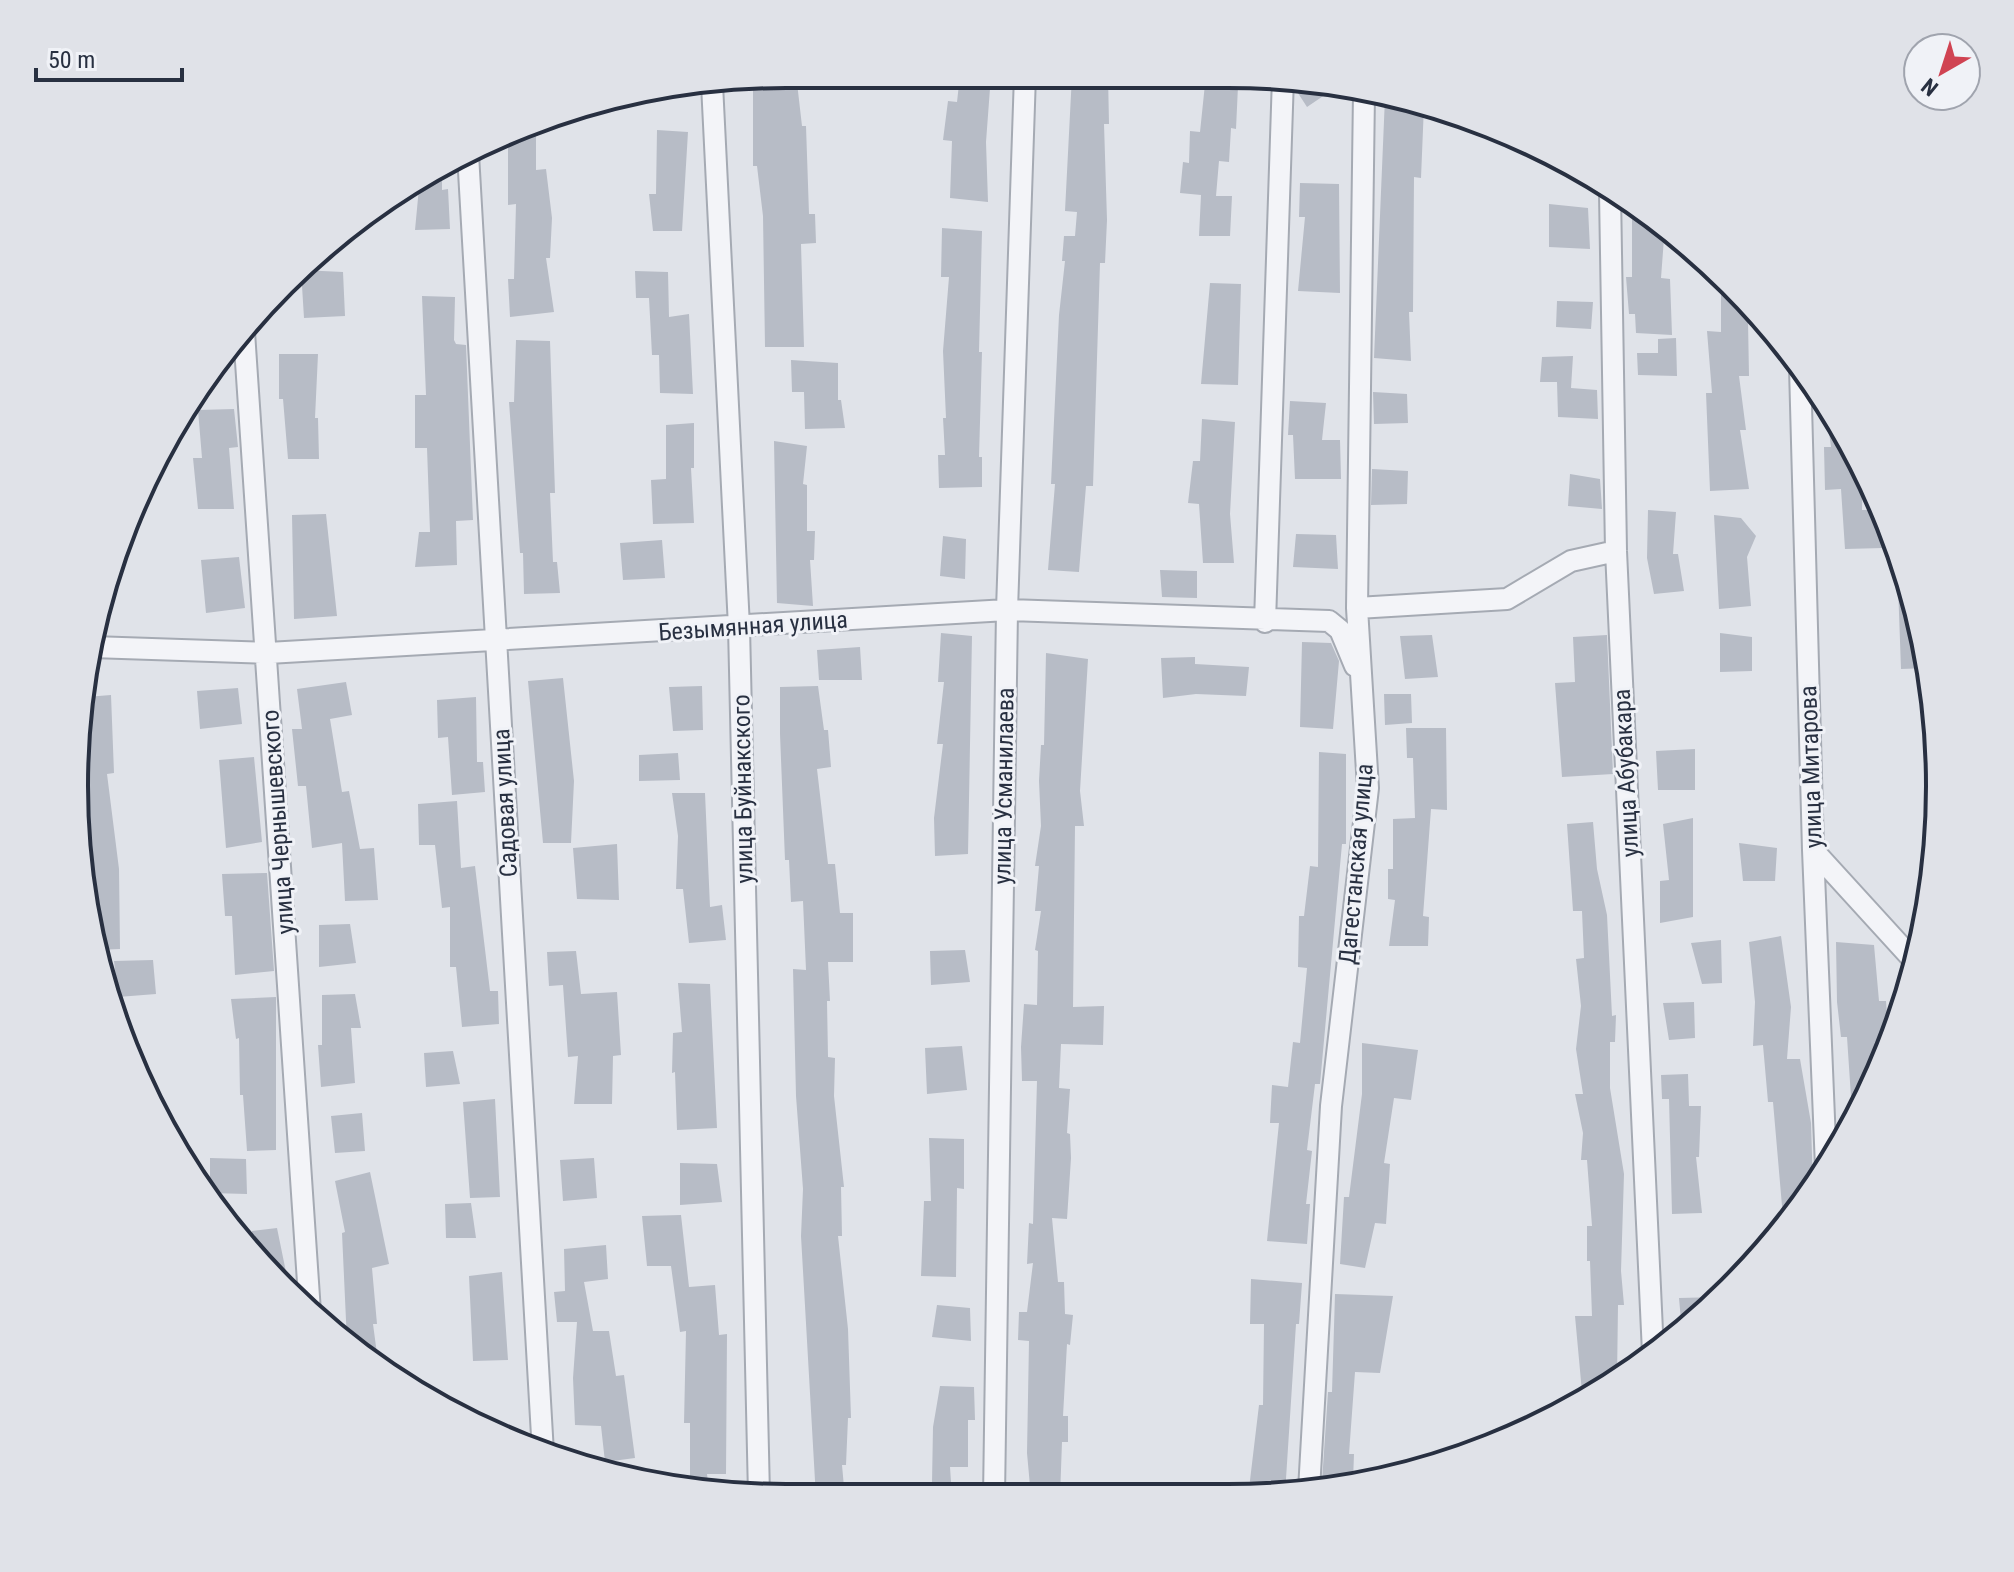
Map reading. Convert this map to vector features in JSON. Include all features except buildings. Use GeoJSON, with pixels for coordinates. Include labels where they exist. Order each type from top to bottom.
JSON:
{"type":"FeatureCollection","features":[{"type":"Feature","properties":{"kind":"street","name":"улица Усманилаева"},"geometry":{"type":"LineString","coordinates":[[994,1484],[1007,610],[1025,88]]}},
{"type":"Feature","properties":{"kind":"street"},"geometry":{"type":"LineString","coordinates":[[1265,622],[1283,90]]}},
{"type":"Feature","properties":{"kind":"street","name":"улица Буйнакского"},"geometry":{"type":"LineString","coordinates":[[712,92],[739,627],[759,1483]]}},
{"type":"Feature","properties":{"kind":"street","name":"Дагестанская улица"},"geometry":{"type":"LineString","coordinates":[[1310,1479],[1331,1106],[1368,788],[1365,695],[1357,608],[1364,101]]}},
{"type":"Feature","properties":{"kind":"street","name":"Садовая улица"},"geometry":{"type":"LineString","coordinates":[[469,165],[542,1440]]}},
{"type":"Feature","properties":{"kind":"street","name":"улица Абубакара"},"geometry":{"type":"LineString","coordinates":[[1610,202],[1616,551],[1652,1340]]}},
{"type":"Feature","properties":{"kind":"street","name":"улица Чернышевского"},"geometry":{"type":"LineString","coordinates":[[245,345],[309,1295]]}},
{"type":"Feature","properties":{"kind":"street","name":"улица Митарова"},"geometry":{"type":"LineString","coordinates":[[1801,387],[1813,850],[1825,1146]]}},
{"type":"Feature","properties":{"kind":"street"},"geometry":{"type":"LineString","coordinates":[[1357,608],[1507,599],[1571,561],[1616,551]]}},
{"type":"Feature","properties":{"kind":"street","name":"Безымянная улица"},"geometry":{"type":"LineString","coordinates":[[102,647],[268,653],[1007,610],[1265,622],[1329,621],[1345,639],[1365,695]]}},
{"type":"Feature","properties":{"kind":"street"},"geometry":{"type":"LineString","coordinates":[[1813,850],[1906,952]]}}]}
